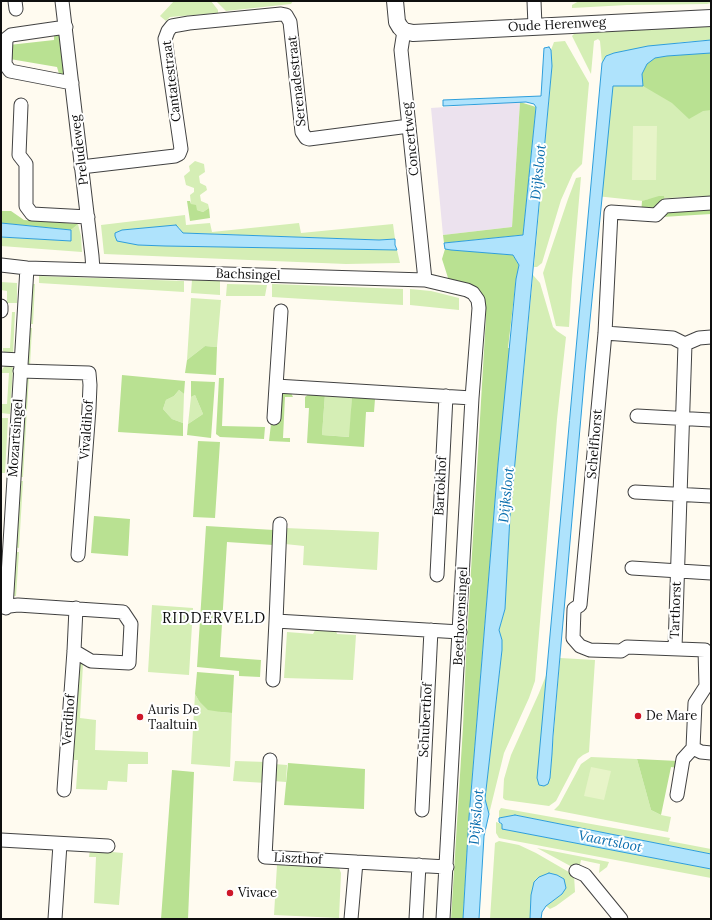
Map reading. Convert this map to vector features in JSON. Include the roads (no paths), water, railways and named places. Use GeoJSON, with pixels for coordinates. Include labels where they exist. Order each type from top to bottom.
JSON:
{"type":"FeatureCollection","features":[{"type":"Feature","properties":{"kind":"street","name":"Preludeweg"},"geometry":{"type":"LineString","coordinates":[[62,1],[93,270]]}},
{"type":"Feature","properties":{"kind":"street"},"geometry":{"type":"LineString","coordinates":[[395,1],[397,22],[404,30]]}},
{"type":"Feature","properties":{"kind":"street"},"geometry":{"type":"LineString","coordinates":[[534,1],[535,26]]}},
{"type":"Feature","properties":{"kind":"street","name":"Cantatestraat"},"geometry":{"type":"LineString","coordinates":[[82,167],[175,156],[179,154],[181,149],[165,39],[172,26],[281,14],[286,15]]}},
{"type":"Feature","properties":{"kind":"street","name":"Serenadestraat"},"geometry":{"type":"LineString","coordinates":[[286,15],[290,22],[302,132],[306,138],[309,139],[409,126]]}},
{"type":"Feature","properties":{"kind":"street","name":"Oude Herenweg"},"geometry":{"type":"LineString","coordinates":[[404,30],[413,33],[711,18]]}},
{"type":"Feature","properties":{"kind":"street"},"geometry":{"type":"LineString","coordinates":[[66,27],[11,35],[6,39],[5,64],[10,70],[72,82]]}},
{"type":"Feature","properties":{"kind":"street","name":"Concertweg"},"geometry":{"type":"LineString","coordinates":[[404,30],[400,50],[425,280]]}},
{"type":"Feature","properties":{"kind":"street"},"geometry":{"type":"LineString","coordinates":[[20,105],[19,155],[26,164],[26,206],[32,214],[88,217]]}},
{"type":"Feature","properties":{"kind":"street","name":"Schelfhorst"},"geometry":{"type":"LineString","coordinates":[[693,748],[695,703],[706,686],[705,650],[628,647],[621,651],[590,650],[580,646],[573,638],[574,609],[580,605],[605,333],[611,212],[656,215],[665,206],[711,203]]}},
{"type":"Feature","properties":{"kind":"street","name":"Bachsingel"},"geometry":{"type":"LineString","coordinates":[[1,265],[26,268],[425,280],[467,290],[473,293],[478,300],[478,313]]}},
{"type":"Feature","properties":{"kind":"street","name":"Mozartsingel"},"geometry":{"type":"LineString","coordinates":[[3,608],[26,268]]}},
{"type":"Feature","properties":{"kind":"street"},"geometry":{"type":"LineString","coordinates":[[1,306],[1,311]]}},
{"type":"Feature","properties":{"kind":"street"},"geometry":{"type":"LineString","coordinates":[[274,418],[281,311]]}},
{"type":"Feature","properties":{"kind":"street","name":"Beethovensingel"},"geometry":{"type":"LineString","coordinates":[[443,919],[478,313]]}},
{"type":"Feature","properties":{"kind":"street"},"geometry":{"type":"LineString","coordinates":[[605,333],[673,338],[685,344],[699,338],[711,337]]}},
{"type":"Feature","properties":{"kind":"street","name":"Tarthorst"},"geometry":{"type":"LineString","coordinates":[[675,648],[685,344]]}},
{"type":"Feature","properties":{"kind":"street"},"geometry":{"type":"LineString","coordinates":[[1,359],[20,366]]}},
{"type":"Feature","properties":{"kind":"street","name":"Vivaldihof"},"geometry":{"type":"LineString","coordinates":[[20,366],[89,374],[90,385],[78,555]]}},
{"type":"Feature","properties":{"kind":"street"},"geometry":{"type":"LineString","coordinates":[[276,386],[472,398]]}},
{"type":"Feature","properties":{"kind":"street","name":"Bartokhof"},"geometry":{"type":"LineString","coordinates":[[437,575],[446,396]]}},
{"type":"Feature","properties":{"kind":"street"},"geometry":{"type":"LineString","coordinates":[[638,416],[711,420]]}},
{"type":"Feature","properties":{"kind":"street"},"geometry":{"type":"LineString","coordinates":[[635,492],[711,496]]}},
{"type":"Feature","properties":{"kind":"street"},"geometry":{"type":"LineString","coordinates":[[273,680],[280,524]]}},
{"type":"Feature","properties":{"kind":"street","name":"Tarthorst"},"geometry":{"type":"LineString","coordinates":[[632,568],[711,573]]}},
{"type":"Feature","properties":{"kind":"street"},"geometry":{"type":"LineString","coordinates":[[3,608],[18,605],[123,612],[131,624],[129,662],[91,661],[74,651]]}},
{"type":"Feature","properties":{"kind":"street","name":"Verdihof"},"geometry":{"type":"LineString","coordinates":[[64,790],[76,608]]}},
{"type":"Feature","properties":{"kind":"street"},"geometry":{"type":"LineString","coordinates":[[276,621],[460,632]]}},
{"type":"Feature","properties":{"kind":"street","name":"Schuberthof"},"geometry":{"type":"LineString","coordinates":[[422,810],[431,630]]}},
{"type":"Feature","properties":{"kind":"street"},"geometry":{"type":"LineString","coordinates":[[677,795],[683,759],[693,748],[701,752],[711,753]]}},
{"type":"Feature","properties":{"kind":"street","name":"Liszthof"},"geometry":{"type":"LineString","coordinates":[[270,760],[265,857],[447,867]]}},
{"type":"Feature","properties":{"kind":"street"},"geometry":{"type":"LineString","coordinates":[[1,840],[108,846]]}},
{"type":"Feature","properties":{"kind":"street"},"geometry":{"type":"LineString","coordinates":[[55,919],[60,844]]}},
{"type":"Feature","properties":{"kind":"street"},"geometry":{"type":"LineString","coordinates":[[351,919],[356,862]]}},
{"type":"Feature","properties":{"kind":"street"},"geometry":{"type":"LineString","coordinates":[[416,919],[419,865]]}},
{"type":"Feature","properties":{"kind":"street"},"geometry":{"type":"LineString","coordinates":[[576,871],[585,875],[622,919]]}},
{"type":"Feature","properties":{"kind":"water"},"geometry":{"type":"Polygon","coordinates":[[[711,40],[711,53],[655,58],[647,64],[642,74],[643,86],[613,86],[585,371],[550,778],[548,784],[544,786],[539,785],[537,778],[602,63],[606,56],[614,53],[648,46],[711,40]]]}},
{"type":"Feature","properties":{"kind":"water","name":"Dijksloot"},"geometry":{"type":"Polygon","coordinates":[[[549,47],[551,50],[552,66],[510,516],[505,609],[499,630],[502,640],[502,650],[485,799],[489,814],[484,836],[479,919],[463,919],[469,817],[498,464],[516,279],[519,265],[513,255],[445,249],[444,243],[523,235],[536,107],[534,104],[526,102],[443,106],[443,100],[541,96],[544,48],[549,47]]]}},
{"type":"Feature","properties":{"kind":"water"},"geometry":{"type":"Polygon","coordinates":[[[1,223],[71,230],[71,241],[1,237],[1,223]]]}},
{"type":"Feature","properties":{"kind":"water"},"geometry":{"type":"Polygon","coordinates":[[[176,225],[183,233],[379,240],[395,239],[397,250],[138,245],[117,241],[115,236],[115,233],[122,230],[176,225]]]}},
{"type":"Feature","properties":{"kind":"water","name":"Vaartsloot"},"geometry":{"type":"Polygon","coordinates":[[[515,815],[711,854],[711,869],[502,829],[502,824],[499,822],[499,818],[515,815]]]}},
{"type":"Feature","properties":{"kind":"water"},"geometry":{"type":"Polygon","coordinates":[[[549,873],[564,879],[566,888],[562,894],[546,906],[542,912],[541,919],[530,919],[531,895],[534,882],[539,877],[549,873]]]}},
{"type":"Feature","properties":{"kind":"place","name":"De Mare"},"geometry":{"type":"Point","coordinates":[638,716]}},
{"type":"Feature","properties":{"kind":"place","name":"Auris De Taaltuin"},"geometry":{"type":"Point","coordinates":[140,717]}},
{"type":"Feature","properties":{"kind":"place","name":"Vivace"},"geometry":{"type":"Point","coordinates":[230,893]}},
{"type":"Feature","properties":{"kind":"district","name":"RIDDERVELD"},"geometry":{"type":"Point","coordinates":[214,619]}}]}
